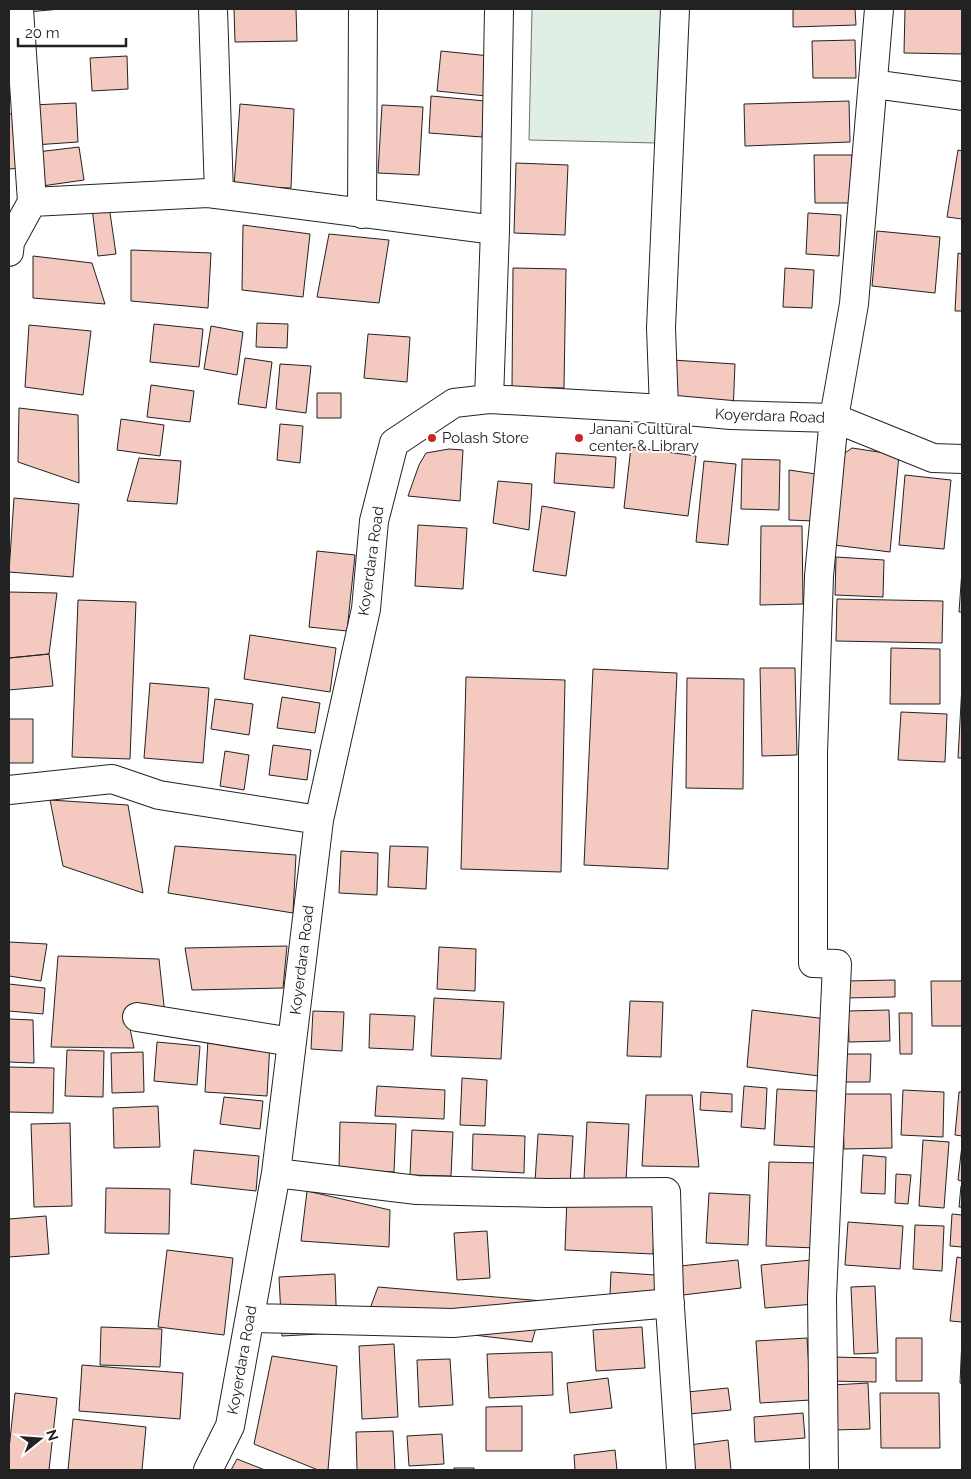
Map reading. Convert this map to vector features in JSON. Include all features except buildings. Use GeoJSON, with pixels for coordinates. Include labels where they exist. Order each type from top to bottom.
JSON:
{"type":"FeatureCollection","features":[{"type":"Feature","properties":{"kind":"street"},"geometry":{"type":"LineString","coordinates":[[9,252],[10,242],[32,202],[19,9]]}},
{"type":"Feature","properties":{"kind":"street"},"geometry":{"type":"LineString","coordinates":[[213,9],[220,194]]}},
{"type":"Feature","properties":{"kind":"street"},"geometry":{"type":"LineString","coordinates":[[362,214],[364,9]]}},
{"type":"Feature","properties":{"kind":"street"},"geometry":{"type":"LineString","coordinates":[[489,399],[495,230],[499,9]]}},
{"type":"Feature","properties":{"kind":"street"},"geometry":{"type":"LineString","coordinates":[[664,409],[661,328],[675,9]]}},
{"type":"Feature","properties":{"kind":"street","name":"Koyerdara Road"},"geometry":{"type":"LineString","coordinates":[[208,1470],[230,1426],[250,1318],[276,1173],[319,820],[366,609],[374,521],[394,443],[454,403],[489,399],[664,409],[731,415],[834,418],[854,304],[879,9]]}},
{"type":"Feature","properties":{"kind":"street"},"geometry":{"type":"LineString","coordinates":[[873,84],[962,96]]}},
{"type":"Feature","properties":{"kind":"street"},"geometry":{"type":"LineString","coordinates":[[32,202],[208,193],[495,230]]}},
{"type":"Feature","properties":{"kind":"street"},"geometry":{"type":"LineString","coordinates":[[824,1470],[822,1297],[837,964],[813,963],[813,753],[819,576],[834,418],[933,458],[962,459]]}},
{"type":"Feature","properties":{"kind":"street"},"geometry":{"type":"LineString","coordinates":[[9,790],[112,779],[159,795],[319,820]]}},
{"type":"Feature","properties":{"kind":"street"},"geometry":{"type":"LineString","coordinates":[[136,1017],[292,1042]]}},
{"type":"Feature","properties":{"kind":"street"},"geometry":{"type":"LineString","coordinates":[[276,1173],[417,1190],[546,1193],[666,1192],[670,1303],[681,1470]]}},
{"type":"Feature","properties":{"kind":"street"},"geometry":{"type":"LineString","coordinates":[[250,1318],[453,1323],[670,1303]]}},
{"type":"Feature","properties":{"kind":"green space"},"geometry":{"type":"Polygon","coordinates":[[[532,9],[662,9],[657,143],[529,140],[532,9]]]}},
{"type":"Feature","properties":{"kind":"place","name":"Polash Store"},"geometry":{"type":"Point","coordinates":[432,438]}},
{"type":"Feature","properties":{"kind":"place","name":"Janani Cultural center & Library"},"geometry":{"type":"Point","coordinates":[579,438]}}]}
